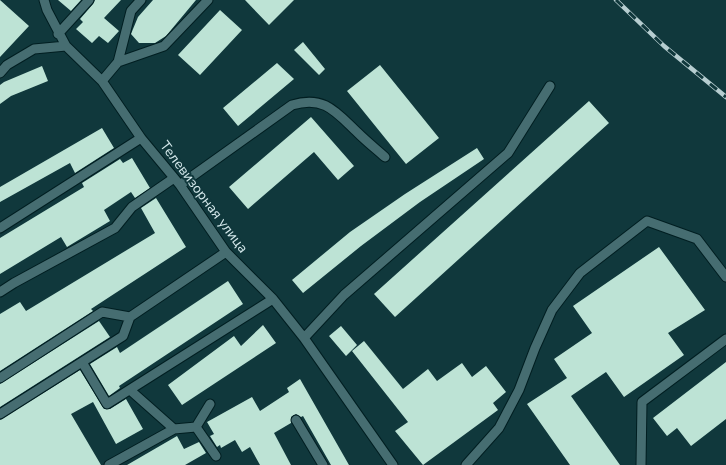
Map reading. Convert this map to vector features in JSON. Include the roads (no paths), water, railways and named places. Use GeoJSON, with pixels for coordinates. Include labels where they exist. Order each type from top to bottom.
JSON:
{"type":"FeatureCollection","features":[{"type":"Feature","properties":{"kind":"lane","name":"Телевизорная улица"},"geometry":{"type":"LineString","coordinates":[[44,0],[58,34],[66,46],[102,81],[142,138],[177,182],[226,252],[273,299],[304,338],[393,465]]}},
{"type":"Feature","properties":{"kind":"lane"},"geometry":{"type":"LineString","coordinates":[[58,34],[89,0]]}},
{"type":"Feature","properties":{"kind":"lane"},"geometry":{"type":"LineString","coordinates":[[102,81],[118,62],[131,12],[141,0]]}},
{"type":"Feature","properties":{"kind":"lane"},"geometry":{"type":"LineString","coordinates":[[118,62],[164,46],[208,0]]}},
{"type":"Feature","properties":{"kind":"lane"},"geometry":{"type":"LineString","coordinates":[[0,73],[4,66],[34,49],[66,46]]}},
{"type":"Feature","properties":{"kind":"lane"},"geometry":{"type":"LineString","coordinates":[[304,338],[344,295],[508,153],[550,86]]}},
{"type":"Feature","properties":{"kind":"lane"},"geometry":{"type":"LineString","coordinates":[[0,292],[115,228],[132,207],[177,182],[292,105],[304,101],[321,104],[337,112],[385,157]]}},
{"type":"Feature","properties":{"kind":"lane"},"geometry":{"type":"LineString","coordinates":[[0,228],[142,138]]}},
{"type":"Feature","properties":{"kind":"lane"},"geometry":{"type":"LineString","coordinates":[[466,465],[499,428],[519,390],[535,348],[552,310],[580,273],[647,221],[697,239],[726,277]]}},
{"type":"Feature","properties":{"kind":"lane"},"geometry":{"type":"LineString","coordinates":[[0,414],[123,336],[130,317],[226,252]]}},
{"type":"Feature","properties":{"kind":"lane"},"geometry":{"type":"LineString","coordinates":[[82,362],[107,404],[273,299]]}},
{"type":"Feature","properties":{"kind":"lane"},"geometry":{"type":"LineString","coordinates":[[0,378],[102,312],[130,317]]}},
{"type":"Feature","properties":{"kind":"lane"},"geometry":{"type":"LineString","coordinates":[[641,465],[642,402],[726,339]]}},
{"type":"Feature","properties":{"kind":"lane"},"geometry":{"type":"LineString","coordinates":[[130,390],[174,429]]}},
{"type":"Feature","properties":{"kind":"lane"},"geometry":{"type":"LineString","coordinates":[[196,427],[210,404]]}},
{"type":"Feature","properties":{"kind":"lane"},"geometry":{"type":"LineString","coordinates":[[296,420],[323,465]]}},
{"type":"Feature","properties":{"kind":"lane"},"geometry":{"type":"LineString","coordinates":[[109,465],[174,429],[196,427]]}},
{"type":"Feature","properties":{"kind":"lane"},"geometry":{"type":"LineString","coordinates":[[196,427],[216,456]]}},
{"type":"Feature","properties":{"kind":"railway"},"geometry":{"type":"LineString","coordinates":[[616,0],[664,46],[726,97]]}}]}
